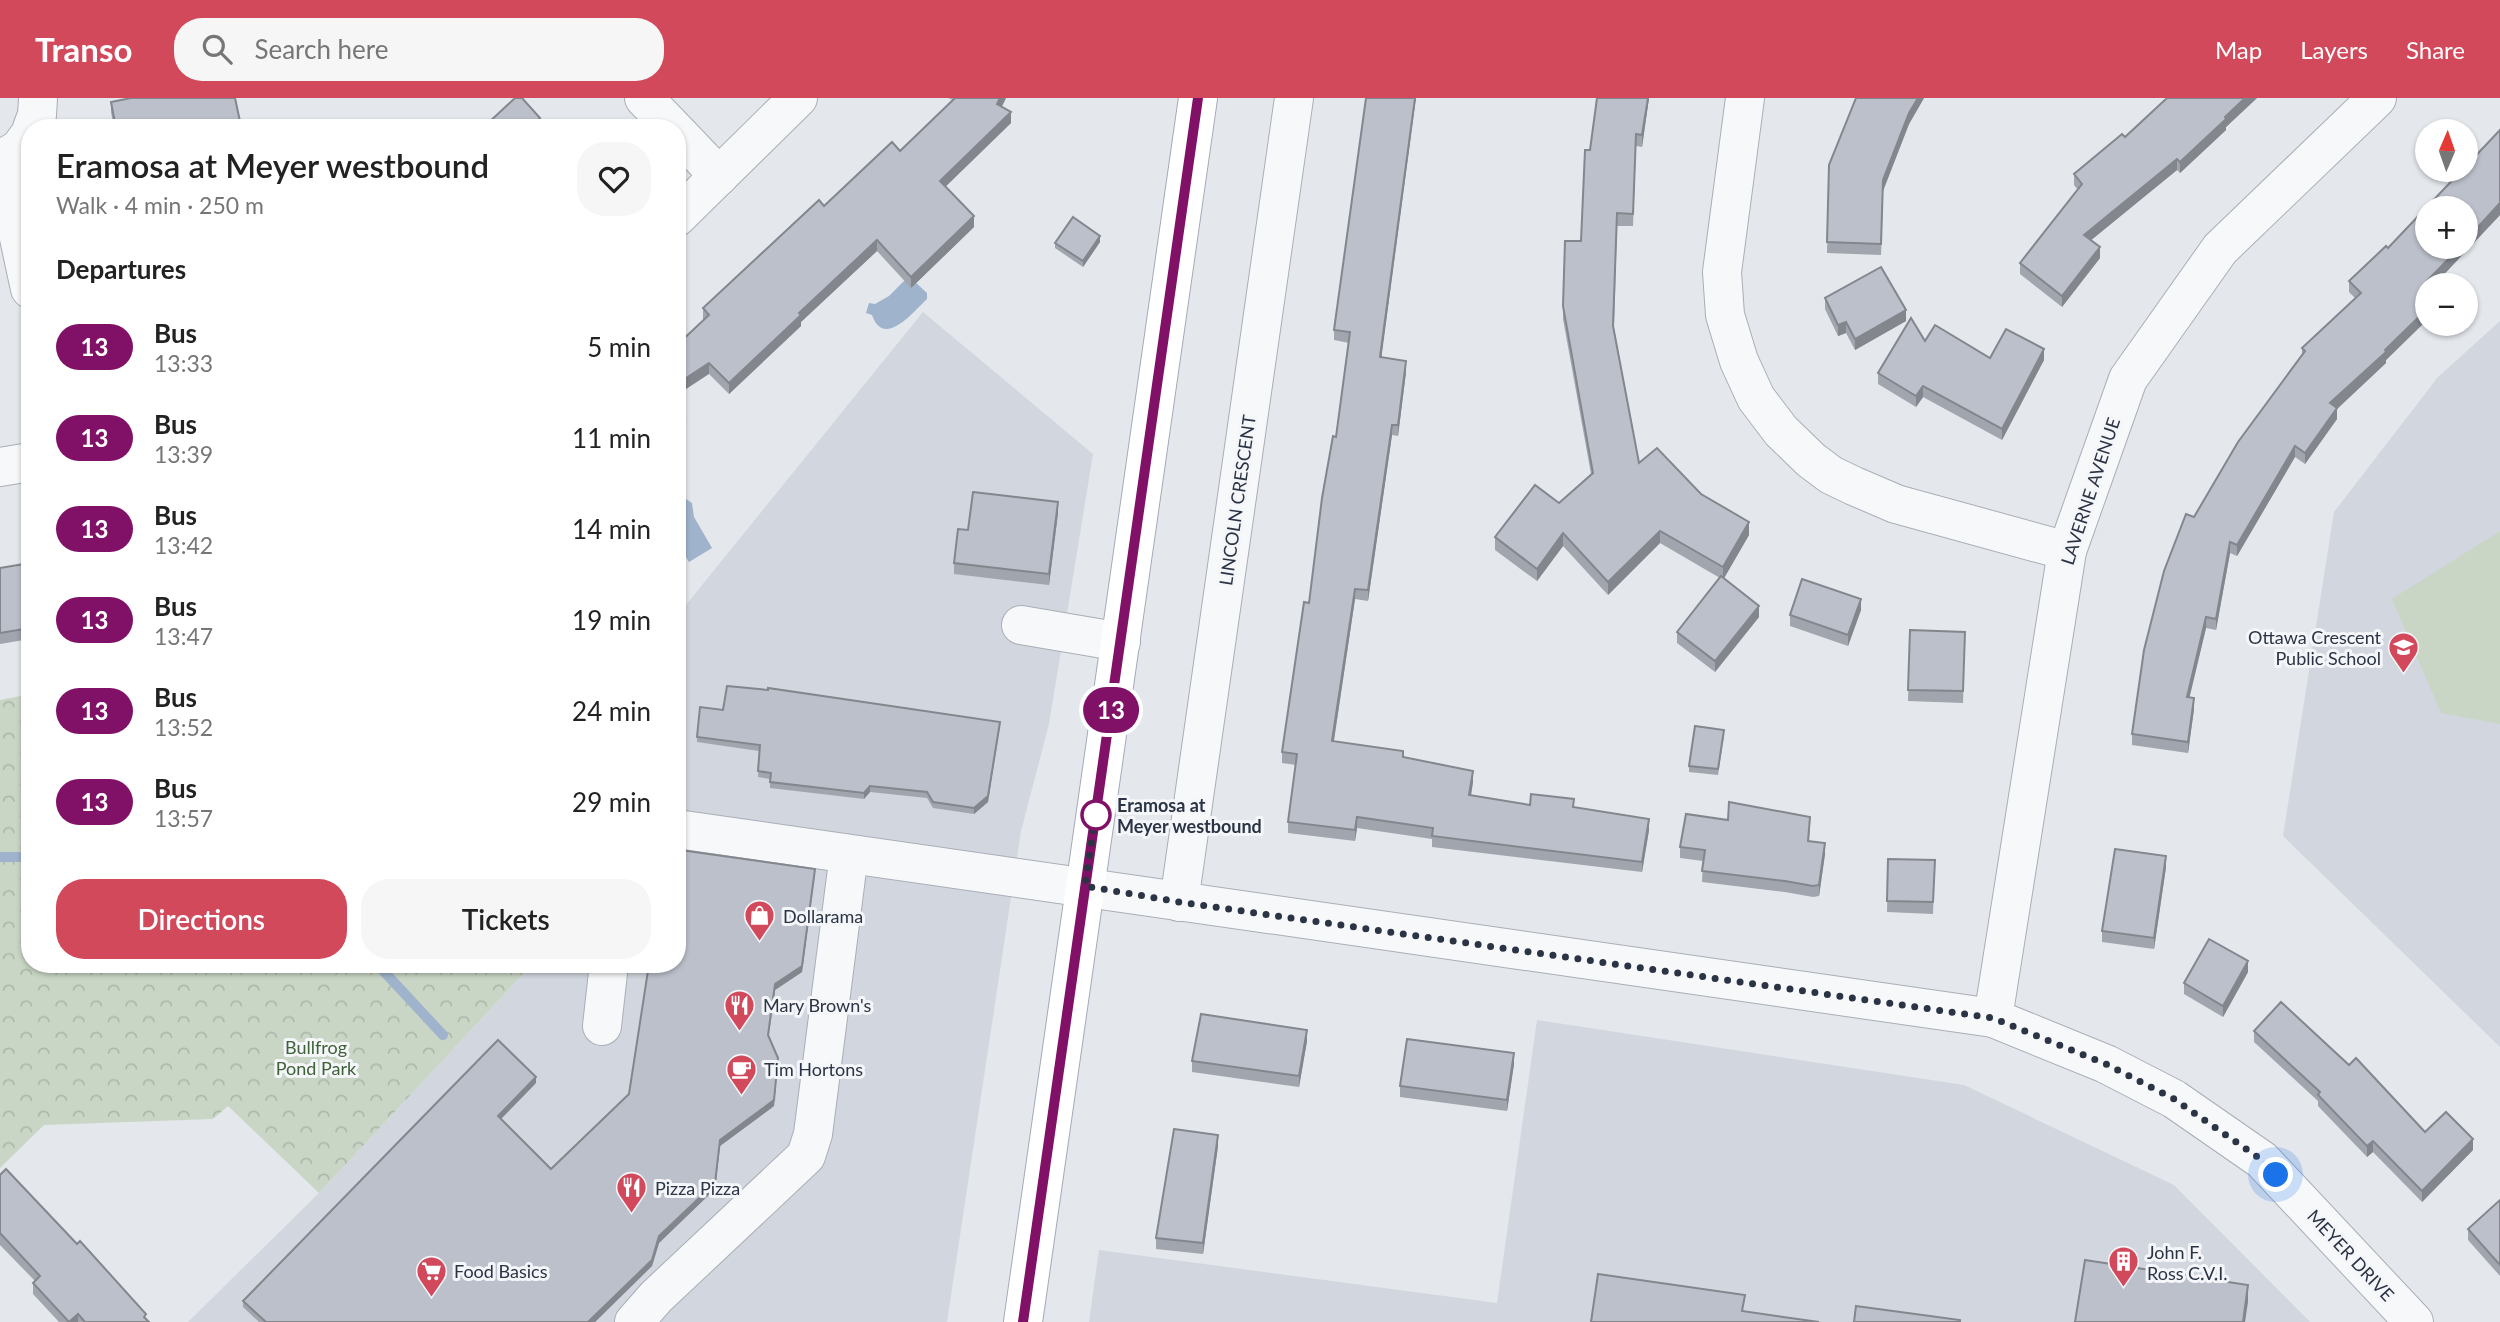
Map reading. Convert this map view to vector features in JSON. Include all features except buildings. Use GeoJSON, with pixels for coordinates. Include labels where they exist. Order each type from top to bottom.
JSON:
{"type":"FeatureCollection","features":[{"type":"Feature","properties":{"kind":"main road"},"geometry":{"type":"LineString","coordinates":[[1023,1322],[1198,98]]}},
{"type":"Feature","properties":{"kind":"street"},"geometry":{"type":"LineString","coordinates":[[35,119],[38,98]]}},
{"type":"Feature","properties":{"kind":"street"},"geometry":{"type":"LineString","coordinates":[[644,98],[664,119]]}},
{"type":"Feature","properties":{"kind":"street"},"geometry":{"type":"LineString","coordinates":[[686,208],[798,98]]}},
{"type":"Feature","properties":{"kind":"street","name":"LINCOLN CRESCENT"},"geometry":{"type":"LineString","coordinates":[[1179,902],[1294,98]]}},
{"type":"Feature","properties":{"kind":"street"},"geometry":{"type":"LineString","coordinates":[[1745,98],[1722,272],[1725,315],[1739,360],[1756,398],[1781,430],[1830,475],[1896,504],[2067,551]]}},
{"type":"Feature","properties":{"kind":"street","name":"LAVERNE AVENUE"},"geometry":{"type":"LineString","coordinates":[[1993,1018],[2067,551],[2128,379],[2220,249],[2377,98]]}},
{"type":"Feature","properties":{"kind":"street"},"geometry":{"type":"LineString","coordinates":[[686,141],[719,176]]}},
{"type":"Feature","properties":{"kind":"street"},"geometry":{"type":"LineString","coordinates":[[21,146],[1,160],[21,249]]}},
{"type":"Feature","properties":{"kind":"street"},"geometry":{"type":"LineString","coordinates":[[0,467],[21,463]]}},
{"type":"Feature","properties":{"kind":"street"},"geometry":{"type":"LineString","coordinates":[[1021,625],[1121,642]]}},
{"type":"Feature","properties":{"kind":"street","name":"MEYER DRIVE"},"geometry":{"type":"LineString","coordinates":[[686,830],[1993,1018],[2106,1064],[2174,1099],[2262,1160],[2414,1322]]}},
{"type":"Feature","properties":{"kind":"street"},"geometry":{"type":"LineString","coordinates":[[634,1322],[666,1288],[806,1156],[813,1134],[849,854]]}},
{"type":"Feature","properties":{"kind":"street"},"geometry":{"type":"LineString","coordinates":[[602,1026],[608,973]]}},
{"type":"Feature","properties":{"kind":"shaded area"},"geometry":{"type":"Polygon","coordinates":[[[923,312],[1093,454],[1049,724],[1021,831],[947,1322],[188,1322],[319,1193],[524,973],[686,973],[686,605],[923,312]]]}},
{"type":"Feature","properties":{"kind":"shaded area","name":"Ottawa Crescent Public School"},"geometry":{"type":"Polygon","coordinates":[[[2500,321],[2500,1047],[2283,836],[2334,512],[2438,377],[2500,321]]]}},
{"type":"Feature","properties":{"kind":"shaded area"},"geometry":{"type":"Polygon","coordinates":[[[1537,1020],[1964,1085],[2174,1185],[2310,1322],[1089,1322],[1099,1250],[1497,1303],[1537,1020]]]}},
{"type":"Feature","properties":{"kind":"green space"},"geometry":{"type":"Polygon","coordinates":[[[2500,531],[2500,724],[2441,713],[2392,599],[2500,531]]]}},
{"type":"Feature","properties":{"kind":"green space","name":"Bullfrog Pond Park"},"geometry":{"type":"Polygon","coordinates":[[[21,696],[21,973],[524,973],[319,1193],[228,1106],[213,1119],[44,1125],[0,1168],[0,700],[21,696]]]}},
{"type":"Feature","properties":{"kind":"water"},"geometry":{"type":"Polygon","coordinates":[[[906,279],[912,279],[927,293],[927,299],[899,325],[884,329],[877,325],[872,315],[866,313],[869,303],[875,304],[889,296],[906,279]]]}},
{"type":"Feature","properties":{"kind":"water"},"geometry":{"type":"Polygon","coordinates":[[[686,499],[692,503],[694,517],[712,548],[689,562],[686,557],[686,499]]]}},
{"type":"Feature","properties":{"kind":"waterway"},"geometry":{"type":"LineString","coordinates":[[0,857],[21,857]]}},
{"type":"Feature","properties":{"kind":"waterway"},"geometry":{"type":"LineString","coordinates":[[385,973],[443,1035]]}},
{"type":"Feature","properties":{"kind":"bus line","name":"13"},"geometry":{"type":"LineString","coordinates":[[1023,1322],[1198,98]]}},
{"type":"Feature","properties":{"kind":"place","name":"Ottawa Crescent Public School"},"geometry":{"type":"Point","coordinates":[2404,674]}},
{"type":"Feature","properties":{"kind":"place","name":"Eramosa at Meyer westbound"},"geometry":{"type":"Point","coordinates":[1096,815]}},
{"type":"Feature","properties":{"kind":"place","name":"Dollarama"},"geometry":{"type":"Point","coordinates":[760,943]}},
{"type":"Feature","properties":{"kind":"place","name":"Mary Brown's"},"geometry":{"type":"Point","coordinates":[740,1032]}},
{"type":"Feature","properties":{"kind":"place","name":"Tim Hortons"},"geometry":{"type":"Point","coordinates":[741,1096]}},
{"type":"Feature","properties":{"kind":"place","name":"Pizza Pizza"},"geometry":{"type":"Point","coordinates":[632,1215]}},
{"type":"Feature","properties":{"kind":"place","name":"John F. Ross C.V.I."},"geometry":{"type":"Point","coordinates":[2124,1289]}},
{"type":"Feature","properties":{"kind":"place","name":"Food Basics"},"geometry":{"type":"Point","coordinates":[431,1298]}},
{"type":"Feature","properties":{"kind":"route"},"geometry":{"type":"LineString","coordinates":[[1096,815],[1097,804],[1085,886],[1179,902],[1993,1018],[2106,1064],[2174,1099],[2262,1160],[2276,1175]]}}]}
